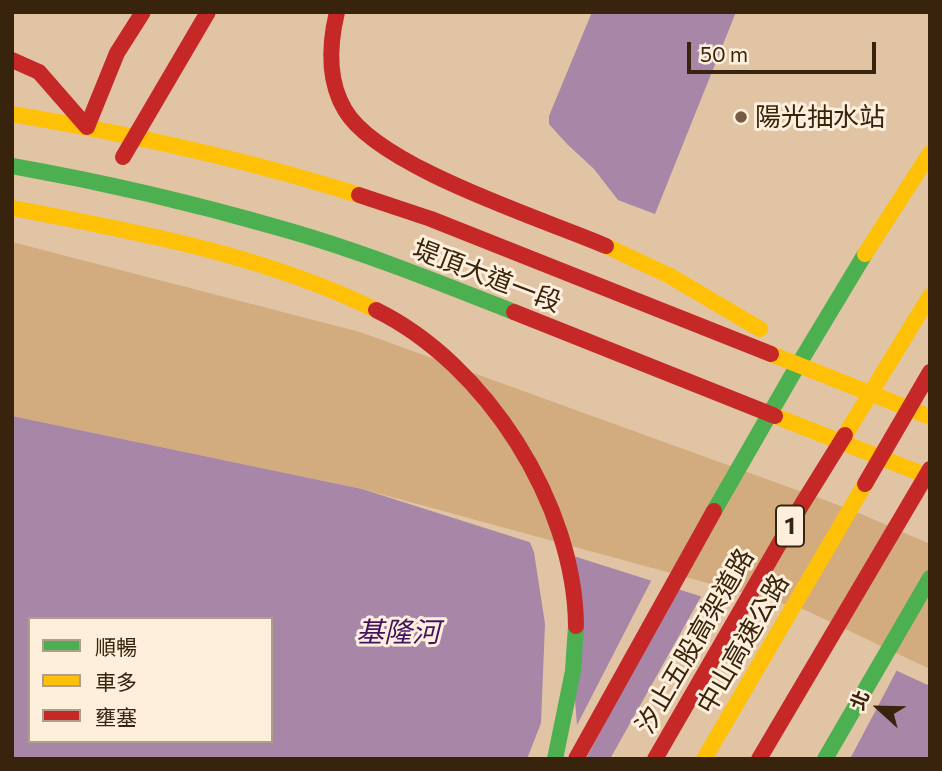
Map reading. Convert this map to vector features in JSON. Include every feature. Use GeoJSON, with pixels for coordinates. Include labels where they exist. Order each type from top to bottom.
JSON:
{"type":"FeatureCollection","features":[{"type":"Feature","properties":{"kind":"highway"},"geometry":{"type":"LineString","coordinates":[[12,60],[39,72],[87,127],[111,62],[143,12]]}},
{"type":"Feature","properties":{"kind":"highway"},"geometry":{"type":"LineString","coordinates":[[108,183],[208,12]]}},
{"type":"Feature","properties":{"kind":"highway"},"geometry":{"type":"LineString","coordinates":[[337,12],[330,39],[331,70],[338,95],[352,120],[367,136],[385,149],[463,187],[641,261],[890,402]]}},
{"type":"Feature","properties":{"kind":"highway","name":"堤頂大道一段"},"geometry":{"type":"LineString","coordinates":[[12,114],[136,136],[284,172],[432,219],[930,418]]}},
{"type":"Feature","properties":{"kind":"highway"},"geometry":{"type":"LineString","coordinates":[[576,759],[821,327],[930,153]]}},
{"type":"Feature","properties":{"kind":"highway","name":"堤頂大道一段"},"geometry":{"type":"LineString","coordinates":[[12,166],[108,183],[284,229],[411,272],[930,477]]}},
{"type":"Feature","properties":{"kind":"highway"},"geometry":{"type":"LineString","coordinates":[[12,208],[136,232],[251,261],[337,291],[385,315],[434,349],[491,406],[528,457],[557,519],[570,571],[576,618],[572,676],[555,759]]}},
{"type":"Feature","properties":{"kind":"highway","name":"汐止五股高架道路"},"geometry":{"type":"LineString","coordinates":[[655,759],[801,506],[930,296]]}},
{"type":"Feature","properties":{"kind":"highway","name":"中山高速公路"},"geometry":{"type":"LineString","coordinates":[[704,759],[930,372]]}},
{"type":"Feature","properties":{"kind":"highway"},"geometry":{"type":"LineString","coordinates":[[758,759],[930,468]]}},
{"type":"Feature","properties":{"kind":"highway"},"geometry":{"type":"LineString","coordinates":[[825,759],[930,579]]}},
{"type":"Feature","properties":{"kind":"shaded area"},"geometry":{"type":"Polygon","coordinates":[[[12,242],[360,332],[852,510],[930,544],[930,669],[803,609],[362,489],[12,416],[12,242]]]}},
{"type":"Feature","properties":{"kind":"water"},"geometry":{"type":"Polygon","coordinates":[[[592,12],[736,12],[655,214],[618,200],[594,169],[549,124],[549,116],[592,12]]]}},
{"type":"Feature","properties":{"kind":"water","name":"基隆河"},"geometry":{"type":"Polygon","coordinates":[[[12,416],[362,489],[810,631],[930,686],[930,759],[12,759],[12,416]]]}},
{"type":"Feature","properties":{"kind":"pier"},"geometry":{"type":"Polygon","coordinates":[[[528,538],[563,549],[577,725],[653,577],[677,585],[586,759],[527,759],[541,723],[545,624],[534,552],[528,538]]]}},
{"type":"Feature","properties":{"kind":"pier"},"geometry":{"type":"Polygon","coordinates":[[[703,593],[812,627],[898,668],[850,759],[610,759],[703,593]]]}},
{"type":"Feature","properties":{"kind":"traffic: fast"},"geometry":{"type":"LineString","coordinates":[[12,166],[148,194],[283,229],[370,257],[514,312]]}},
{"type":"Feature","properties":{"kind":"traffic: fast"},"geometry":{"type":"LineString","coordinates":[[714,511],[865,254]]}},
{"type":"Feature","properties":{"kind":"traffic: fast"},"geometry":{"type":"LineString","coordinates":[[825,759],[930,578]]}},
{"type":"Feature","properties":{"kind":"traffic: fast"},"geometry":{"type":"LineString","coordinates":[[555,759],[573,671],[576,626]]}},
{"type":"Feature","properties":{"kind":"traffic: slow"},"geometry":{"type":"LineString","coordinates":[[12,114],[187,148],[359,195]]}},
{"type":"Feature","properties":{"kind":"traffic: slow"},"geometry":{"type":"LineString","coordinates":[[865,254],[930,153]]}},
{"type":"Feature","properties":{"kind":"traffic: slow"},"geometry":{"type":"LineString","coordinates":[[12,208],[152,236],[243,259],[333,291],[376,310]]}},
{"type":"Feature","properties":{"kind":"traffic: slow"},"geometry":{"type":"LineString","coordinates":[[606,246],[670,276],[760,329]]}},
{"type":"Feature","properties":{"kind":"traffic: slow"},"geometry":{"type":"LineString","coordinates":[[845,435],[930,296]]}},
{"type":"Feature","properties":{"kind":"traffic: slow"},"geometry":{"type":"LineString","coordinates":[[771,354],[930,417]]}},
{"type":"Feature","properties":{"kind":"traffic: slow"},"geometry":{"type":"LineString","coordinates":[[775,416],[930,477]]}},
{"type":"Feature","properties":{"kind":"traffic: slow"},"geometry":{"type":"LineString","coordinates":[[704,759],[865,484]]}},
{"type":"Feature","properties":{"kind":"traffic: jam"},"geometry":{"type":"LineString","coordinates":[[12,60],[39,72],[87,127],[117,53],[143,12]]}},
{"type":"Feature","properties":{"kind":"traffic: jam"},"geometry":{"type":"LineString","coordinates":[[123,157],[208,12]]}},
{"type":"Feature","properties":{"kind":"traffic: jam"},"geometry":{"type":"LineString","coordinates":[[337,12],[332,37],[332,75],[345,110],[363,131],[391,152],[425,171],[606,246]]}},
{"type":"Feature","properties":{"kind":"traffic: jam"},"geometry":{"type":"LineString","coordinates":[[359,195],[431,219],[771,354]]}},
{"type":"Feature","properties":{"kind":"traffic: jam"},"geometry":{"type":"LineString","coordinates":[[376,310],[416,334],[454,365],[487,402],[517,442],[541,487],[560,533],[572,580],[576,626]]}},
{"type":"Feature","properties":{"kind":"traffic: jam"},"geometry":{"type":"LineString","coordinates":[[514,312],[775,416]]}},
{"type":"Feature","properties":{"kind":"traffic: jam"},"geometry":{"type":"LineString","coordinates":[[865,484],[930,372]]}},
{"type":"Feature","properties":{"kind":"traffic: jam"},"geometry":{"type":"LineString","coordinates":[[655,759],[845,435]]}},
{"type":"Feature","properties":{"kind":"traffic: jam"},"geometry":{"type":"LineString","coordinates":[[759,759],[930,469]]}},
{"type":"Feature","properties":{"kind":"traffic: jam"},"geometry":{"type":"LineString","coordinates":[[576,759],[714,511]]}},
{"type":"Feature","properties":{"kind":"place","name":"陽光抽水站"},"geometry":{"type":"Point","coordinates":[741,117]}}]}
